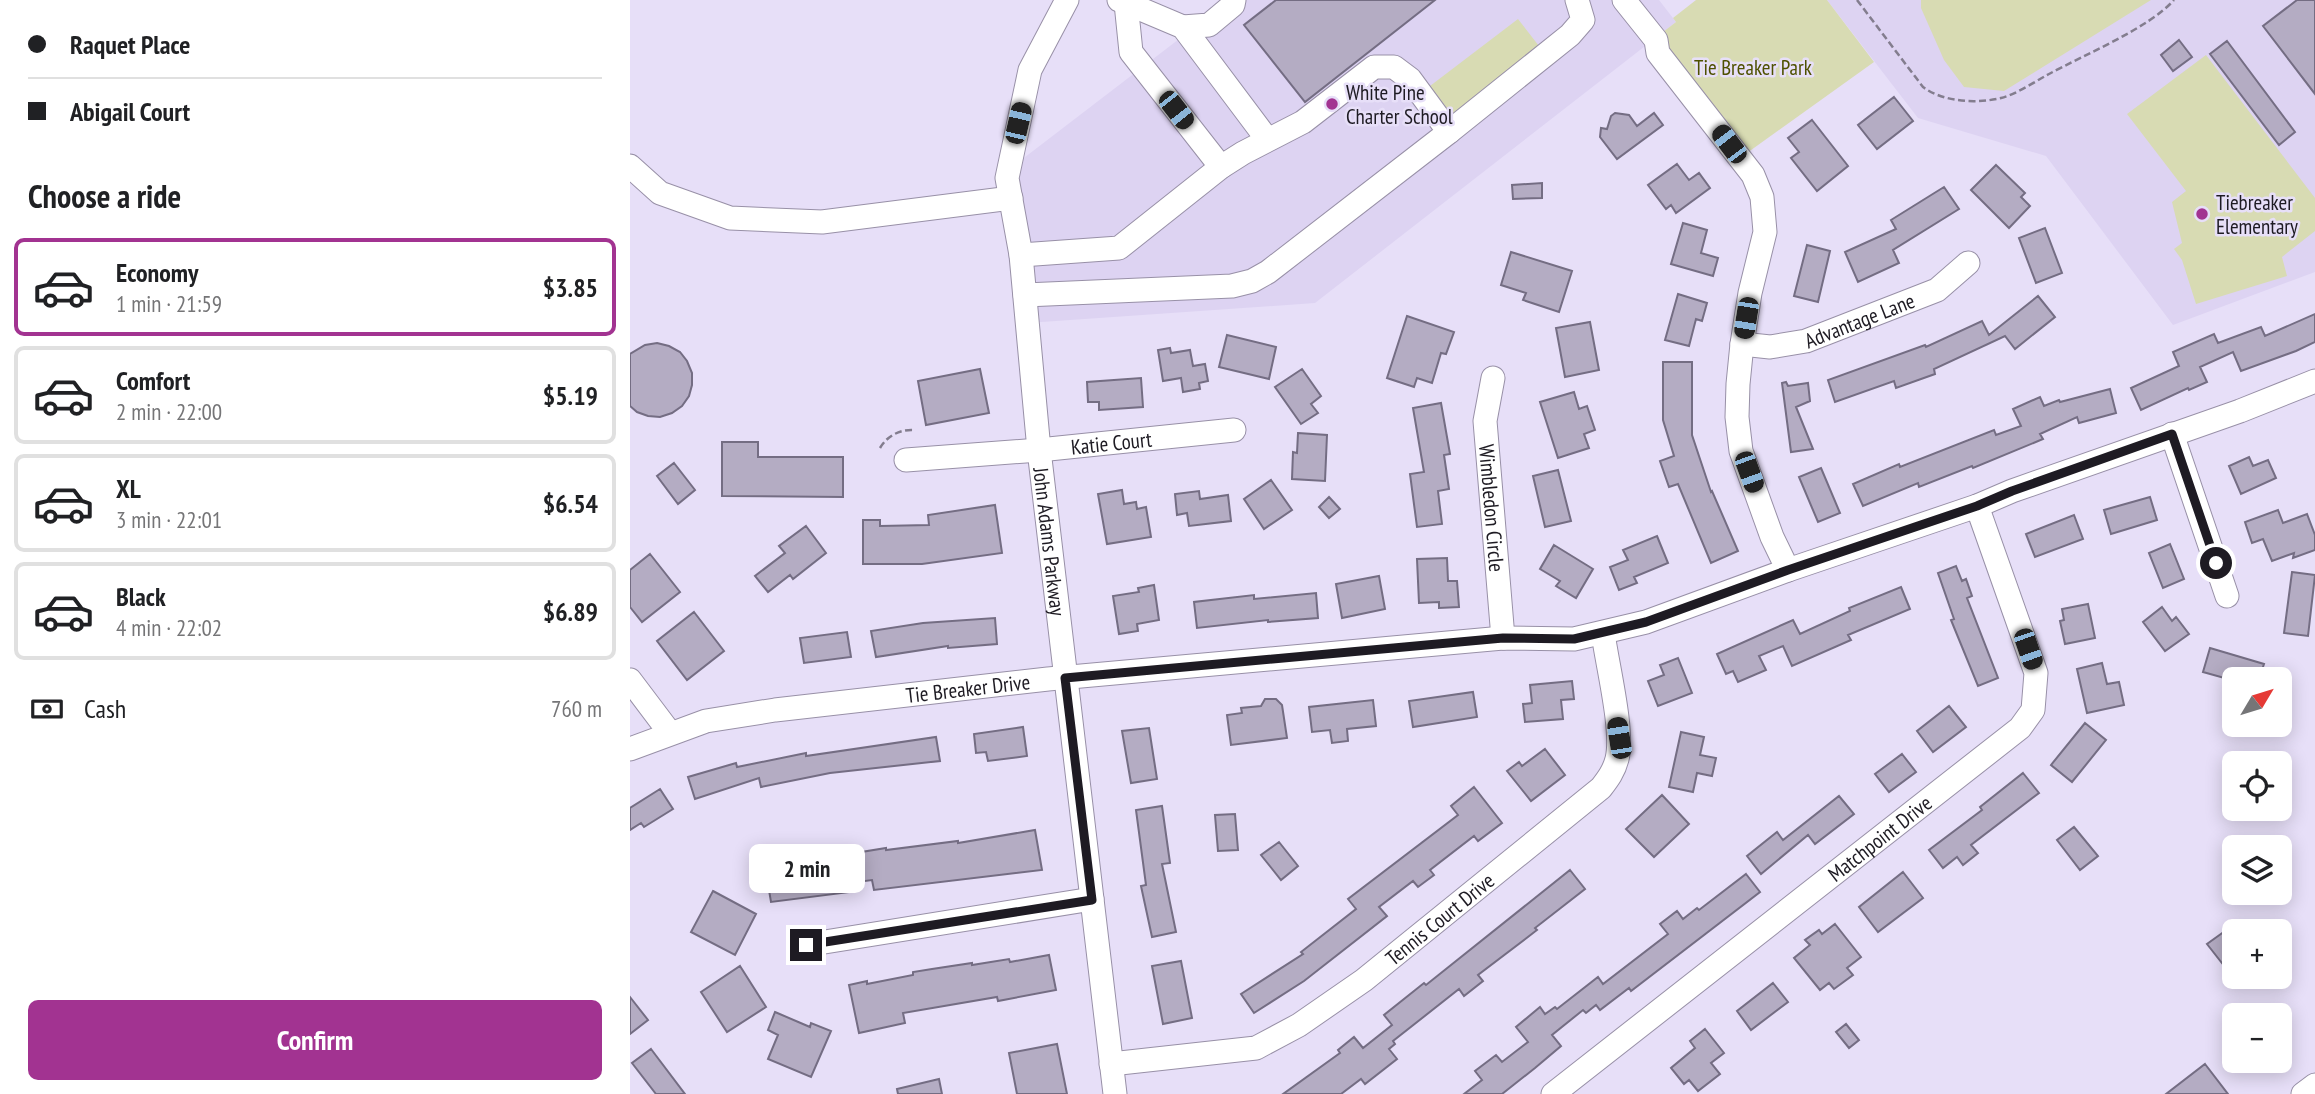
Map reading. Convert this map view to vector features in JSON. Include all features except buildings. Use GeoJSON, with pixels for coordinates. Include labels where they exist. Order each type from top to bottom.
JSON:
{"type":"FeatureCollection","features":[{"type":"Feature","properties":{"kind":"street","name":"John Adams Parkway"},"geometry":{"type":"LineString","coordinates":[[1067,0],[1030,70],[1007,178],[1021,256],[1039,450],[1115,1094]]}},
{"type":"Feature","properties":{"kind":"street"},"geometry":{"type":"LineString","coordinates":[[1124,1],[1183,27],[1209,25],[1233,5],[1234,0]]}},
{"type":"Feature","properties":{"kind":"street"},"geometry":{"type":"LineString","coordinates":[[1025,295],[1232,286],[1252,281],[1268,272],[1449,132],[1570,35],[1583,20],[1577,0]]}},
{"type":"Feature","properties":{"kind":"street"},"geometry":{"type":"LineString","coordinates":[[1624,0],[1656,40],[1658,53],[1753,175],[1762,197],[1765,232],[1750,293],[1742,344],[1737,417],[1741,451],[1772,537],[1788,570]]}},
{"type":"Feature","properties":{"kind":"street"},"geometry":{"type":"LineString","coordinates":[[1124,1],[1131,52],[1221,167]]}},
{"type":"Feature","properties":{"kind":"street"},"geometry":{"type":"LineString","coordinates":[[1183,27],[1267,139]]}},
{"type":"Feature","properties":{"kind":"street"},"geometry":{"type":"LineString","coordinates":[[1021,256],[1119,248],[1221,167],[1267,139],[1303,122],[1374,67],[1394,67],[1410,79],[1449,132]]}},
{"type":"Feature","properties":{"kind":"street"},"geometry":{"type":"LineString","coordinates":[[630,166],[660,192],[730,218],[822,222],[1011,198]]}},
{"type":"Feature","properties":{"kind":"street","name":"Advantage Lane"},"geometry":{"type":"LineString","coordinates":[[1742,344],[1770,347],[1806,341],[1937,290],[1968,263]]}},
{"type":"Feature","properties":{"kind":"street","name":"Wimbledon Circle"},"geometry":{"type":"LineString","coordinates":[[1493,378],[1485,421],[1503,638]]}},
{"type":"Feature","properties":{"kind":"street","name":"Tie Breaker Drive"},"geometry":{"type":"LineString","coordinates":[[630,749],[706,721],[775,710],[1065,678],[1503,638],[1574,639],[1602,633],[1646,622],[1788,570],[1977,506],[2012,491],[2241,411],[2315,381]]}},
{"type":"Feature","properties":{"kind":"street","name":"Katie Court"},"geometry":{"type":"LineString","coordinates":[[906,460],[1039,450],[1234,430]]}},
{"type":"Feature","properties":{"kind":"street"},"geometry":{"type":"LineString","coordinates":[[2172,434],[2227,596]]}},
{"type":"Feature","properties":{"kind":"street","name":"Matchpoint Drive"},"geometry":{"type":"LineString","coordinates":[[1553,1094],[2020,728],[2034,710],[2036,673],[1977,506]]}},
{"type":"Feature","properties":{"kind":"street","name":"Tennis Court Drive"},"geometry":{"type":"LineString","coordinates":[[1111,1064],[1256,1048],[1299,1025],[1364,980],[1601,788],[1612,773],[1619,738],[1602,633]]}},
{"type":"Feature","properties":{"kind":"street"},"geometry":{"type":"LineString","coordinates":[[630,680],[670,733]]}},
{"type":"Feature","properties":{"kind":"street"},"geometry":{"type":"LineString","coordinates":[[806,945],[1092,900]]}},
{"type":"Feature","properties":{"kind":"street"},"geometry":{"type":"LineString","coordinates":[[2303,1094],[2315,1085]]}},
{"type":"Feature","properties":{"kind":"path"},"geometry":{"type":"LineString","coordinates":[[1857,0],[1923,87],[1932,94],[1943,97],[1976,100],[2005,97],[2148,22],[2175,0]]}},
{"type":"Feature","properties":{"kind":"path"},"geometry":{"type":"LineString","coordinates":[[880,448],[895,434],[914,430]]}},
{"type":"Feature","properties":{"kind":"shaded area","name":"White Pine Charter School"},"geometry":{"type":"Polygon","coordinates":[[[1230,0],[1659,0],[1676,22],[1315,303],[1027,323],[1012,167],[1230,0]]]}},
{"type":"Feature","properties":{"kind":"shaded area","name":"Tiebreaker Elementary"},"geometry":{"type":"Polygon","coordinates":[[[1827,0],[2315,0],[2315,272],[2173,325],[2046,156],[1918,118],[1827,0]]]}},
{"type":"Feature","properties":{"kind":"green space","name":"Tie Breaker Park"},"geometry":{"type":"Polygon","coordinates":[[[1696,0],[1827,0],[1874,62],[1740,158],[1650,42],[1676,22],[1673,18],[1696,0]]]}},
{"type":"Feature","properties":{"kind":"green space"},"geometry":{"type":"Polygon","coordinates":[[[1921,0],[2151,0],[2004,91],[1964,87],[1944,60],[1921,8],[1921,0]]]}},
{"type":"Feature","properties":{"kind":"green space"},"geometry":{"type":"Polygon","coordinates":[[[1518,19],[1553,64],[1464,131],[1430,86],[1518,19]]]}},
{"type":"Feature","properties":{"kind":"green space"},"geometry":{"type":"Polygon","coordinates":[[[2206,55],[2315,198],[2315,231],[2282,257],[2287,276],[2196,304],[2182,260],[2174,249],[2182,243],[2172,202],[2186,191],[2127,114],[2206,55]]]}},
{"type":"Feature","properties":{"kind":"place","name":"White Pine Charter School"},"geometry":{"type":"Point","coordinates":[1332,104]}},
{"type":"Feature","properties":{"kind":"place","name":"Tiebreaker Elementary"},"geometry":{"type":"Point","coordinates":[2202,214]}},
{"type":"Feature","properties":{"kind":"route"},"geometry":{"type":"LineString","coordinates":[[806,945],[1092,900],[1065,678],[1503,638],[1574,639],[1602,633],[1646,622],[1788,570],[1873,543],[2172,434],[2216,563]]}}]}
